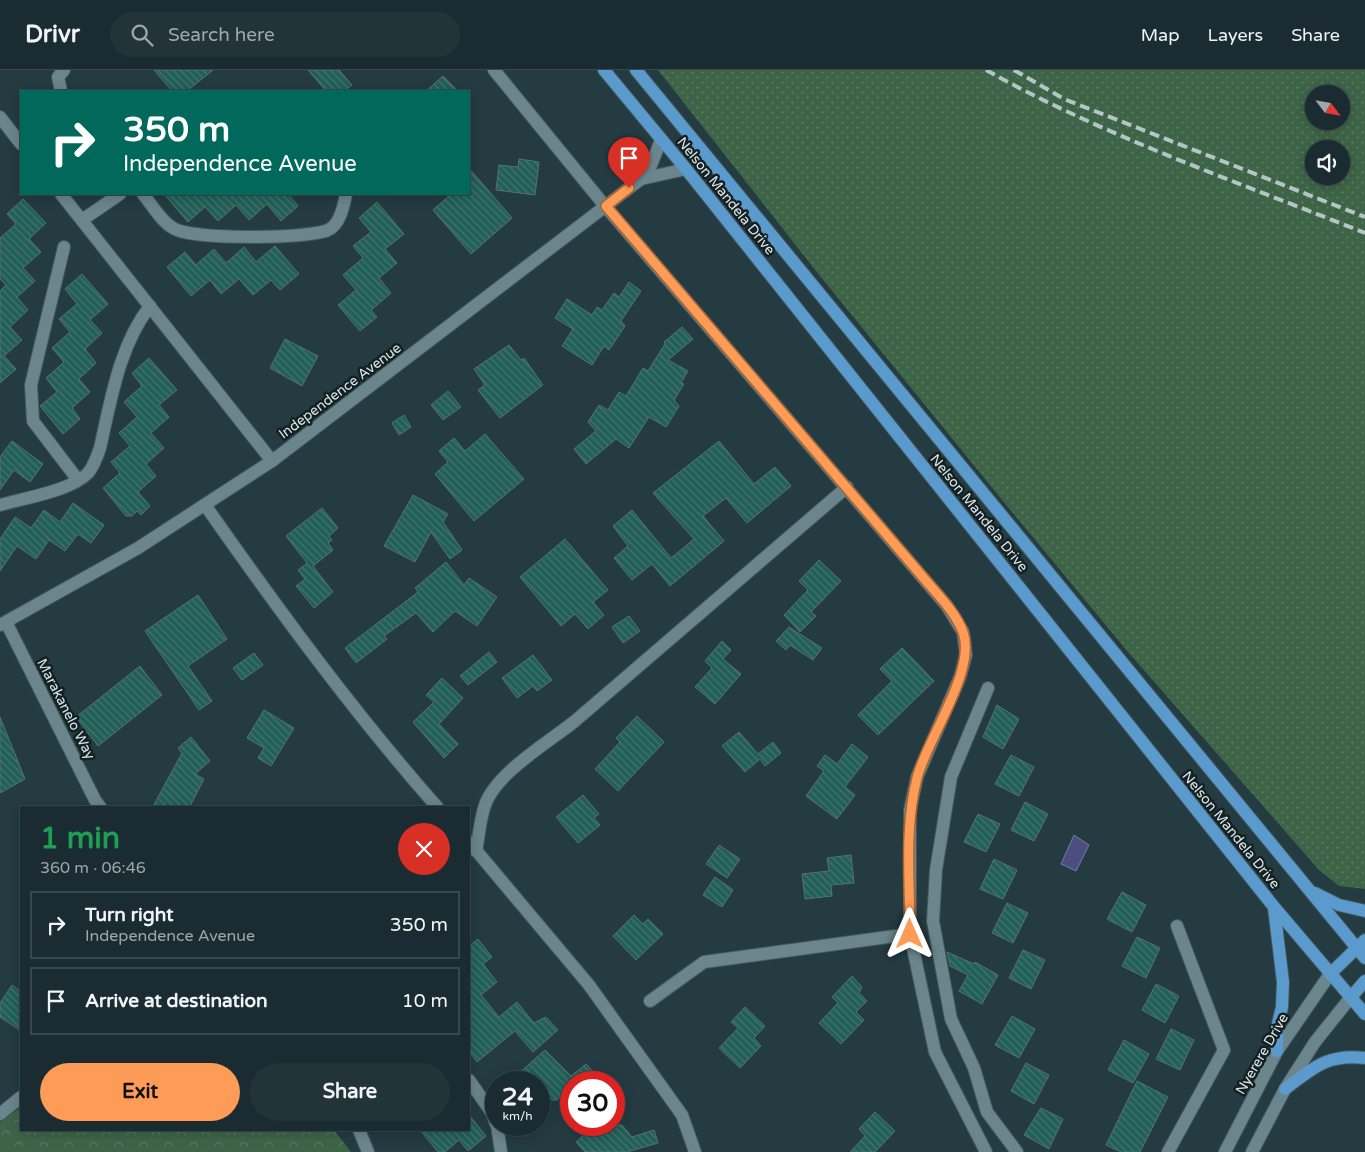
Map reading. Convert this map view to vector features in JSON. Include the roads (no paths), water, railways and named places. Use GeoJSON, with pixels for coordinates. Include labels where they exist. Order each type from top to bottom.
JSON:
{"type":"FeatureCollection","features":[{"type":"Feature","properties":{"kind":"main road","name":"Nelson Mandela Drive"},"geometry":{"type":"LineString","coordinates":[[604,70],[686,169],[1274,907],[1365,1014]]}},
{"type":"Feature","properties":{"kind":"main road","name":"Nelson Mandela Drive"},"geometry":{"type":"LineString","coordinates":[[636,70],[1308,889],[1361,944],[1365,958]]}},
{"type":"Feature","properties":{"kind":"main road"},"geometry":{"type":"LineString","coordinates":[[1308,889],[1339,905],[1365,911]]}},
{"type":"Feature","properties":{"kind":"main road"},"geometry":{"type":"LineString","coordinates":[[1274,907],[1284,982],[1282,1007],[1277,1028],[1277,1051]]}},
{"type":"Feature","properties":{"kind":"main road"},"geometry":{"type":"LineString","coordinates":[[1330,974],[1361,944]]}},
{"type":"Feature","properties":{"kind":"main road"},"geometry":{"type":"LineString","coordinates":[[1351,997],[1365,981]]}},
{"type":"Feature","properties":{"kind":"main road"},"geometry":{"type":"LineString","coordinates":[[1285,1089],[1320,1063],[1334,1058],[1365,1058]]}},
{"type":"Feature","properties":{"kind":"street"},"geometry":{"type":"LineString","coordinates":[[61,90],[58,77],[64,70]]}},
{"type":"Feature","properties":{"kind":"street"},"geometry":{"type":"LineString","coordinates":[[494,70],[606,206],[947,606],[963,632],[966,655],[960,676],[917,777],[910,810],[910,934],[935,1052],[986,1152]]}},
{"type":"Feature","properties":{"kind":"street"},"geometry":{"type":"LineString","coordinates":[[0,117],[20,143]]}},
{"type":"Feature","properties":{"kind":"street"},"geometry":{"type":"LineString","coordinates":[[641,179],[648,173],[661,140]]}},
{"type":"Feature","properties":{"kind":"street","name":"Independence Avenue"},"geometry":{"type":"LineString","coordinates":[[3,623],[138,548],[272,461],[641,179],[686,169]]}},
{"type":"Feature","properties":{"kind":"street"},"geometry":{"type":"LineString","coordinates":[[62,195],[272,461]]}},
{"type":"Feature","properties":{"kind":"street"},"geometry":{"type":"LineString","coordinates":[[82,220],[119,195]]}},
{"type":"Feature","properties":{"kind":"street"},"geometry":{"type":"LineString","coordinates":[[144,195],[174,229],[192,234],[260,238],[308,236],[330,230],[336,224],[346,195]]}},
{"type":"Feature","properties":{"kind":"street"},"geometry":{"type":"LineString","coordinates":[[64,247],[31,385],[30,402],[33,420],[78,480]]}},
{"type":"Feature","properties":{"kind":"street"},"geometry":{"type":"LineString","coordinates":[[0,505],[62,487],[87,474],[96,462],[127,344],[136,324],[150,306]]}},
{"type":"Feature","properties":{"kind":"street"},"geometry":{"type":"LineString","coordinates":[[696,1152],[682,1115],[589,984],[472,846],[485,805],[494,788],[534,752],[575,721],[847,487]]}},
{"type":"Feature","properties":{"kind":"street"},"geometry":{"type":"LineString","coordinates":[[205,505],[252,571],[392,756],[436,806]]}},
{"type":"Feature","properties":{"kind":"street","name":"Marakanelo Way"},"geometry":{"type":"LineString","coordinates":[[3,623],[100,806]]}},
{"type":"Feature","properties":{"kind":"street"},"geometry":{"type":"LineString","coordinates":[[988,688],[951,778],[936,870],[933,921],[951,1019],[974,1068],[987,1112],[1017,1152]]}},
{"type":"Feature","properties":{"kind":"street"},"geometry":{"type":"LineString","coordinates":[[1168,1152],[1224,1050],[1177,926]]}},
{"type":"Feature","properties":{"kind":"street"},"geometry":{"type":"LineString","coordinates":[[650,1001],[704,962],[910,934]]}},
{"type":"Feature","properties":{"kind":"street","name":"Nyerere Drive"},"geometry":{"type":"LineString","coordinates":[[1225,1152],[1277,1051],[1330,974]]}},
{"type":"Feature","properties":{"kind":"street"},"geometry":{"type":"LineString","coordinates":[[1252,1152],[1285,1089],[1315,1042],[1351,997]]}},
{"type":"Feature","properties":{"kind":"street"},"geometry":{"type":"LineString","coordinates":[[470,1081],[485,1102]]}},
{"type":"Feature","properties":{"kind":"street"},"geometry":{"type":"LineString","coordinates":[[0,1113],[20,1098]]}},
{"type":"Feature","properties":{"kind":"street"},"geometry":{"type":"LineString","coordinates":[[359,1131],[368,1152]]}},
{"type":"Feature","properties":{"kind":"street"},"geometry":{"type":"LineString","coordinates":[[498,1136],[501,1152]]}},
{"type":"Feature","properties":{"kind":"water"},"geometry":{"type":"Polygon","coordinates":[[[1074,835],[1089,845],[1076,871],[1061,864],[1074,835]]]}},
{"type":"Feature","properties":{"kind":"railway"},"geometry":{"type":"LineString","coordinates":[[986,70],[1078,117],[1125,138],[1365,233]]}},
{"type":"Feature","properties":{"kind":"railway"},"geometry":{"type":"LineString","coordinates":[[1014,70],[1064,99],[1365,217]]}}]}
